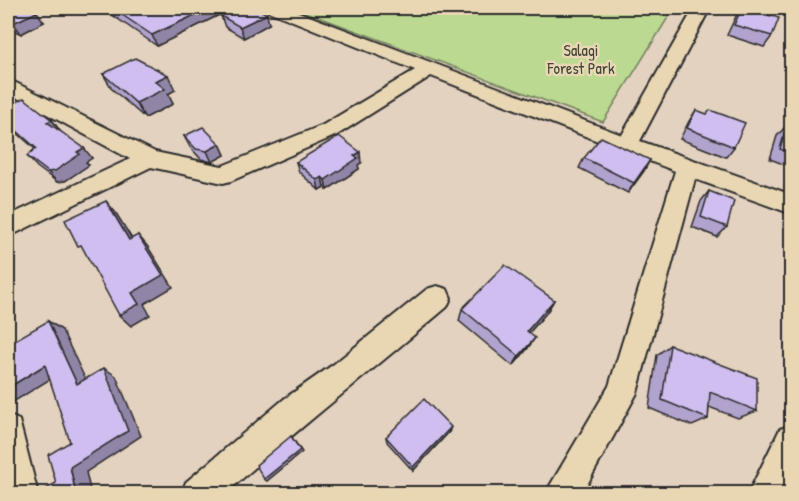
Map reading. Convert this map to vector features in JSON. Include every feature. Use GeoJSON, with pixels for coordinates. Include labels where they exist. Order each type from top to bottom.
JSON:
{"type":"FeatureCollection","features":[{"type":"Feature","properties":{"kind":"street"},"geometry":{"type":"LineString","coordinates":[[274,8],[627,146],[688,165],[792,205]]}},
{"type":"Feature","properties":{"kind":"street"},"geometry":{"type":"LineString","coordinates":[[627,146],[702,8]]}},
{"type":"Feature","properties":{"kind":"street"},"geometry":{"type":"LineString","coordinates":[[8,85],[149,159],[223,175],[330,130],[431,68]]}},
{"type":"Feature","properties":{"kind":"street"},"geometry":{"type":"LineString","coordinates":[[8,111],[32,98]]}},
{"type":"Feature","properties":{"kind":"street"},"geometry":{"type":"LineString","coordinates":[[8,227],[149,159]]}},
{"type":"Feature","properties":{"kind":"street"},"geometry":{"type":"LineString","coordinates":[[562,494],[622,393],[688,165]]}},
{"type":"Feature","properties":{"kind":"street"},"geometry":{"type":"LineString","coordinates":[[198,494],[295,410],[345,375],[437,298]]}},
{"type":"Feature","properties":{"kind":"street"},"geometry":{"type":"LineString","coordinates":[[8,431],[21,494]]}},
{"type":"Feature","properties":{"kind":"street"},"geometry":{"type":"LineString","coordinates":[[765,494],[792,441]]}},
{"type":"Feature","properties":{"kind":"green space","name":"Salagi Forest Park"},"geometry":{"type":"Polygon","coordinates":[[[294,8],[674,8],[603,122],[294,8]]]}},
{"type":"Feature","properties":{"kind":"building"},"geometry":{"type":"Polygon","coordinates":[[[8,8],[28,8],[37,12],[13,23],[8,20],[8,8]]]}},
{"type":"Feature","properties":{"kind":"building"},"geometry":{"type":"Polygon","coordinates":[[[112,8],[210,8],[152,35],[112,8]]]}},
{"type":"Feature","properties":{"kind":"building"},"geometry":{"type":"Polygon","coordinates":[[[238,8],[256,8],[267,14],[240,27],[221,16],[238,8]]]}},
{"type":"Feature","properties":{"kind":"building"},"geometry":{"type":"Polygon","coordinates":[[[742,8],[779,18],[772,36],[734,25],[742,8]]]}},
{"type":"Feature","properties":{"kind":"building"},"geometry":{"type":"Polygon","coordinates":[[[135,58],[168,75],[155,81],[165,89],[136,103],[103,74],[135,58]]]}},
{"type":"Feature","properties":{"kind":"building"},"geometry":{"type":"Polygon","coordinates":[[[24,98],[52,120],[47,122],[84,148],[77,152],[80,154],[55,171],[48,172],[27,156],[36,148],[8,123],[8,107],[24,98]]]}},
{"type":"Feature","properties":{"kind":"building"},"geometry":{"type":"Polygon","coordinates":[[[696,110],[707,114],[710,110],[745,123],[734,147],[687,128],[696,110]]]}},
{"type":"Feature","properties":{"kind":"building"},"geometry":{"type":"Polygon","coordinates":[[[787,125],[792,127],[792,153],[780,149],[787,125]]]}},
{"type":"Feature","properties":{"kind":"building"},"geometry":{"type":"Polygon","coordinates":[[[203,127],[220,144],[207,151],[196,149],[184,136],[203,127]]]}},
{"type":"Feature","properties":{"kind":"building"},"geometry":{"type":"Polygon","coordinates":[[[339,136],[360,152],[354,156],[358,158],[325,180],[322,177],[317,180],[296,162],[339,136]]]}},
{"type":"Feature","properties":{"kind":"building"},"geometry":{"type":"Polygon","coordinates":[[[601,137],[650,160],[634,183],[584,158],[601,137]]]}},
{"type":"Feature","properties":{"kind":"building"},"geometry":{"type":"Polygon","coordinates":[[[709,191],[734,201],[727,227],[701,217],[709,191]]]}},
{"type":"Feature","properties":{"kind":"building"},"geometry":{"type":"Polygon","coordinates":[[[106,201],[129,240],[138,235],[163,275],[132,293],[139,304],[119,315],[65,220],[106,201]]]}},
{"type":"Feature","properties":{"kind":"building"},"geometry":{"type":"Polygon","coordinates":[[[505,265],[554,300],[527,331],[535,338],[519,356],[462,309],[505,265]]]}},
{"type":"Feature","properties":{"kind":"building"},"geometry":{"type":"Polygon","coordinates":[[[48,321],[77,384],[104,368],[128,431],[70,467],[76,494],[38,494],[56,483],[48,455],[70,442],[45,365],[8,388],[8,362],[13,359],[8,344],[48,321]]]}},
{"type":"Feature","properties":{"kind":"building"},"geometry":{"type":"Polygon","coordinates":[[[670,345],[757,378],[757,411],[710,392],[708,419],[662,400],[670,345]]]}},
{"type":"Feature","properties":{"kind":"building"},"geometry":{"type":"Polygon","coordinates":[[[424,399],[451,427],[413,467],[386,437],[424,399]]]}},
{"type":"Feature","properties":{"kind":"building"},"geometry":{"type":"Polygon","coordinates":[[[291,436],[300,450],[264,479],[256,465],[291,436]]]}}]}
